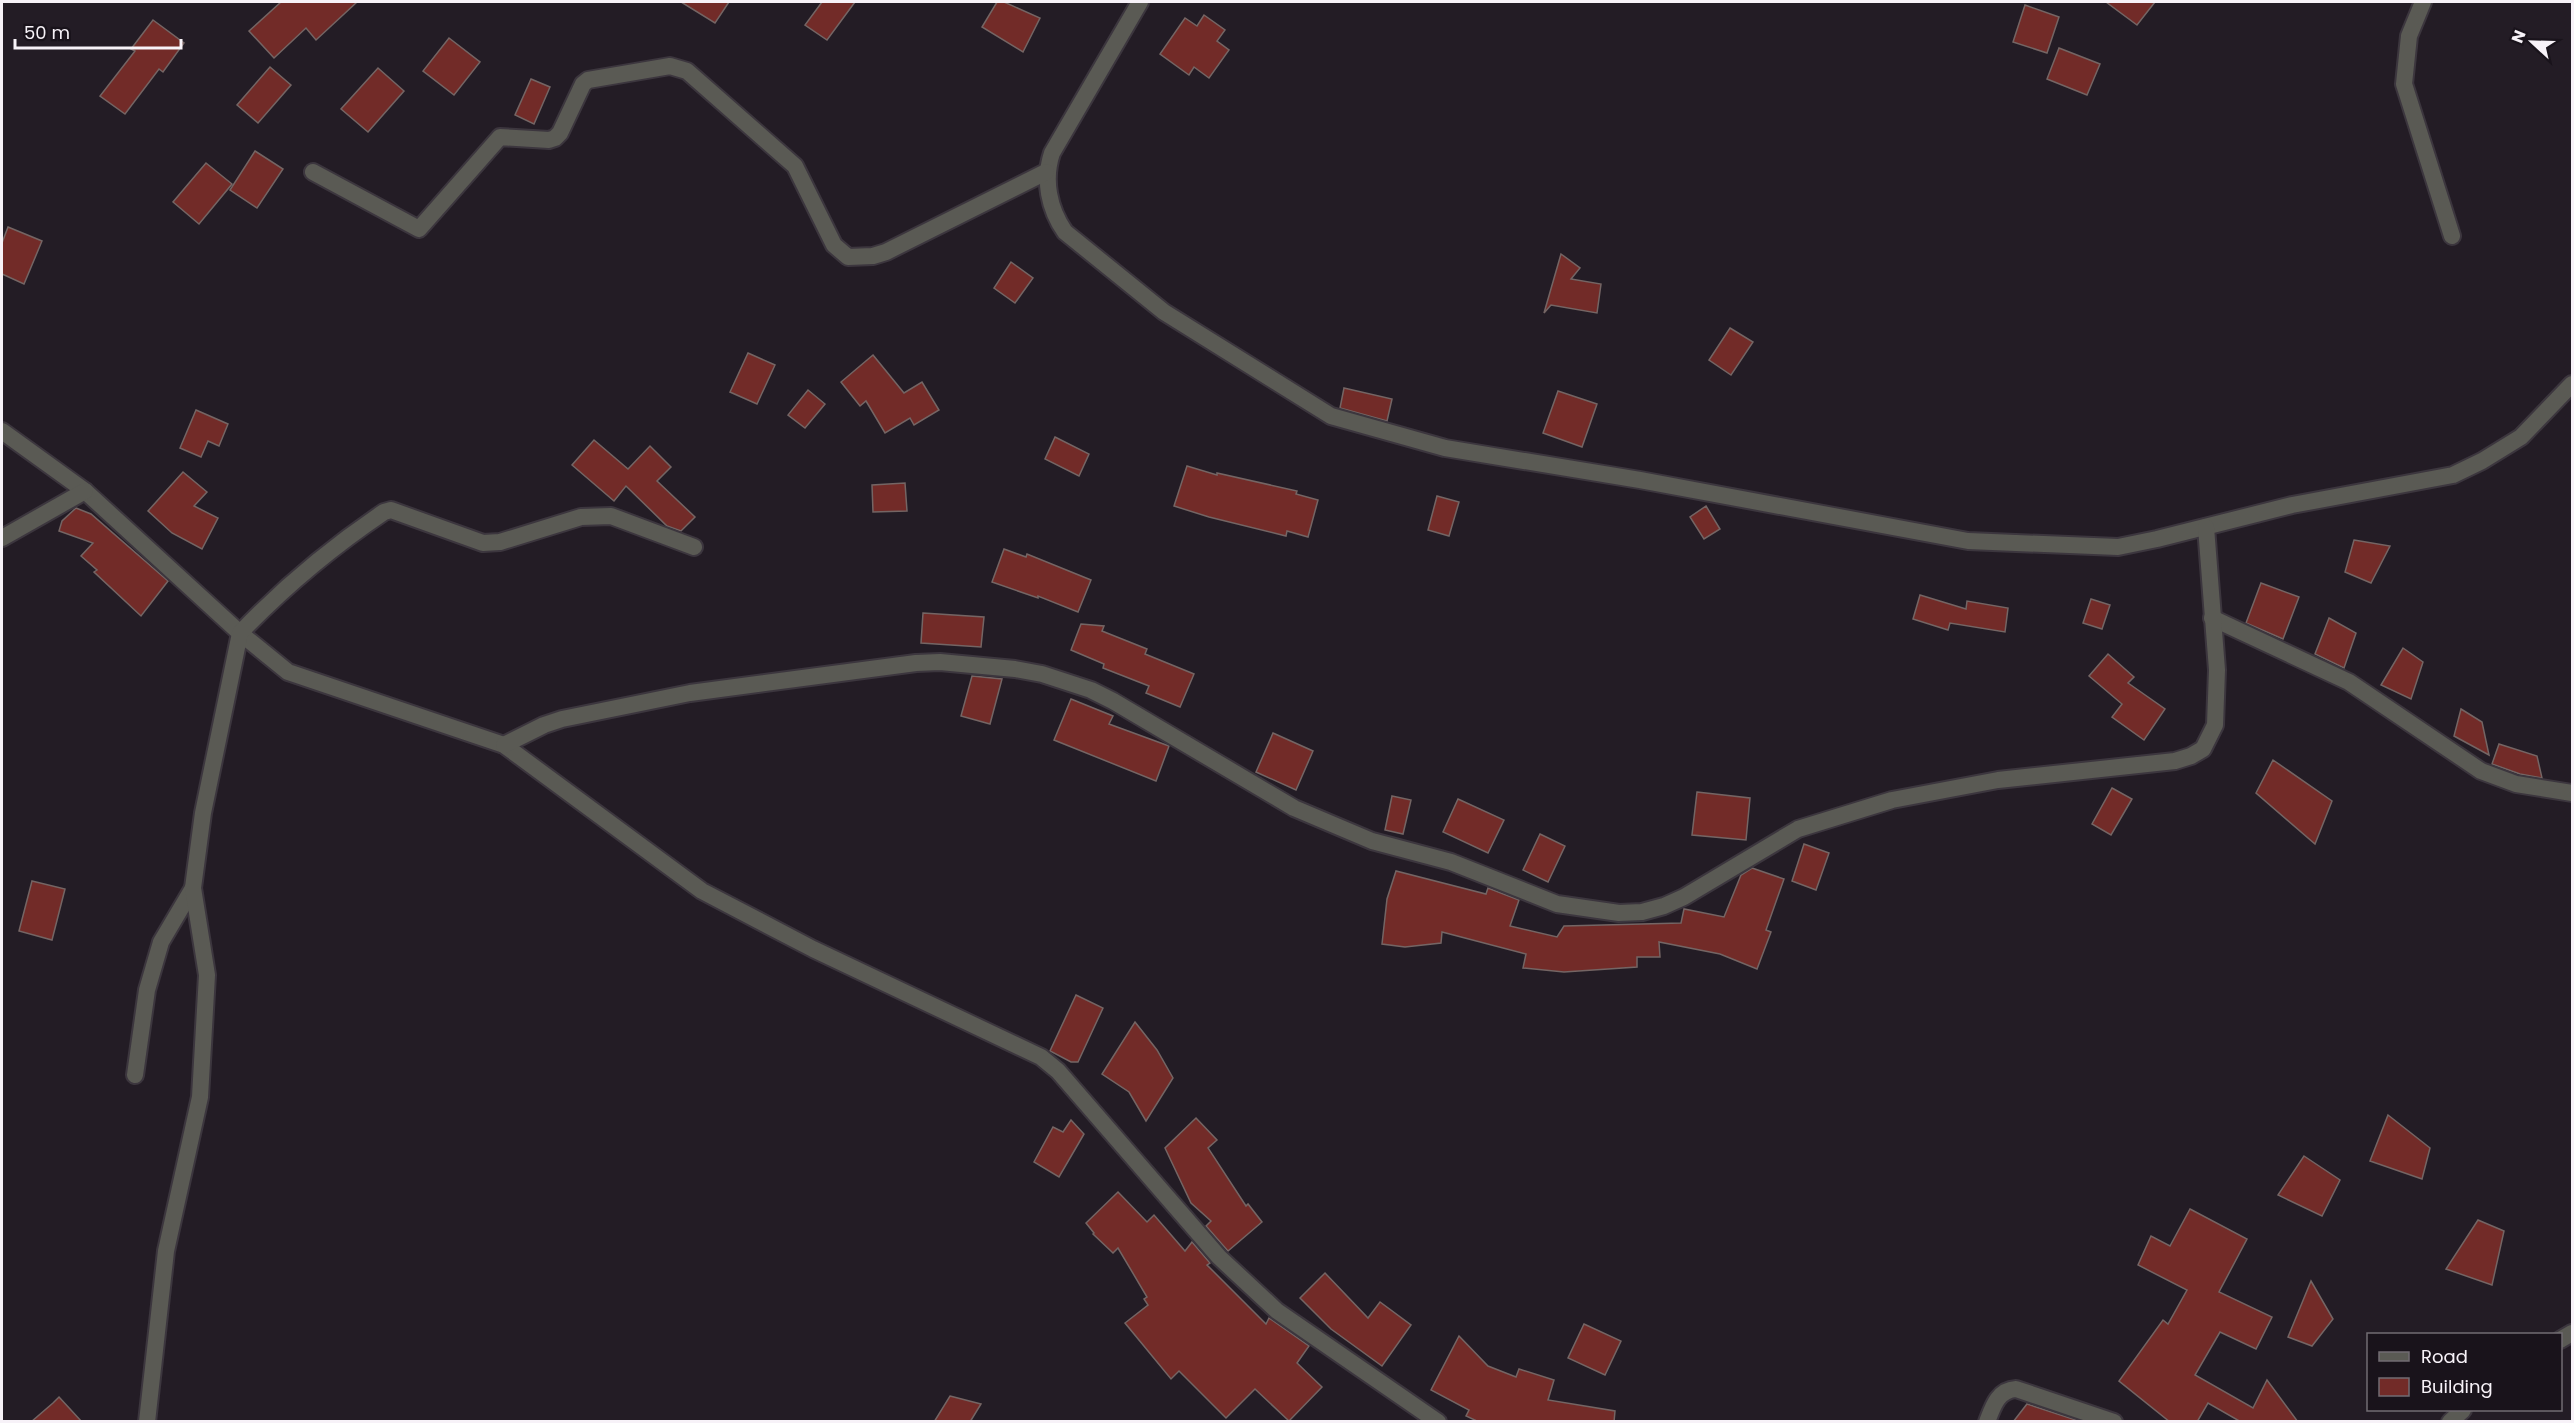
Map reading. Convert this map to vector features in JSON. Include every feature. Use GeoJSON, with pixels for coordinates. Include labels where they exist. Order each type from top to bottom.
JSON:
{"type":"FeatureCollection","features":[{"type":"Feature","properties":{"kind":"street"},"geometry":{"type":"LineString","coordinates":[[1140,2],[1052,153],[1046,172],[1055,214],[1065,231],[1164,312],[1331,416],[1445,448],[1640,480],[1968,541],[2118,547],[2292,505],[2453,475],[2515,441],[2531,428],[2572,384]]}},
{"type":"Feature","properties":{"kind":"street"},"geometry":{"type":"LineString","coordinates":[[2423,2],[2409,36],[2404,84],[2452,236]]}},
{"type":"Feature","properties":{"kind":"street"},"geometry":{"type":"LineString","coordinates":[[313,172],[419,229],[500,137],[549,140],[555,138],[560,133],[583,84],[588,80],[670,66],[687,71],[795,166],[834,245],[848,257],[873,256],[886,252],[1046,172]]}},
{"type":"Feature","properties":{"kind":"street"},"geometry":{"type":"LineString","coordinates":[[2,432],[85,491],[240,633],[293,675],[504,745],[702,891],[813,949],[1049,1063],[1059,1071],[1218,1257],[1260,1296],[1277,1311],[1438,1422]]}},
{"type":"Feature","properties":{"kind":"street"},"geometry":{"type":"LineString","coordinates":[[2,538],[85,491]]}},
{"type":"Feature","properties":{"kind":"street"},"geometry":{"type":"LineString","coordinates":[[147,1422],[166,1251],[200,1097],[207,975],[193,888],[203,813],[240,633],[260,612],[346,538],[384,512],[391,510],[483,543],[500,542],[581,517],[611,516],[694,547]]}},
{"type":"Feature","properties":{"kind":"street"},"geometry":{"type":"LineString","coordinates":[[504,745],[544,725],[562,719],[690,693],[916,663],[940,662],[1015,669],[1042,674],[1091,690],[1294,808],[1372,841],[1451,862],[1557,904],[1598,911],[1641,912],[1664,906],[1684,897],[1798,829],[1892,800],[1998,780],[2175,761],[2197,753],[2212,735],[2216,716],[2217,670],[2206,527]]}},
{"type":"Feature","properties":{"kind":"street"},"geometry":{"type":"LineString","coordinates":[[2212,618],[2349,682],[2481,771],[2516,784],[2572,793]]}},
{"type":"Feature","properties":{"kind":"street"},"geometry":{"type":"LineString","coordinates":[[135,1075],[147,990],[161,942],[193,888]]}},
{"type":"Feature","properties":{"kind":"street"},"geometry":{"type":"LineString","coordinates":[[1987,1422],[1999,1396],[2016,1389],[2114,1422]]}},
{"type":"Feature","properties":{"kind":"street"},"geometry":{"type":"LineString","coordinates":[[2450,1422],[2462,1411]]}},
{"type":"Feature","properties":{"kind":"building"},"geometry":{"type":"Polygon","coordinates":[[[281,2],[357,2],[316,40],[306,28],[274,58],[249,31],[281,2]]]}},
{"type":"Feature","properties":{"kind":"building"},"geometry":{"type":"Polygon","coordinates":[[[681,2],[729,2],[715,23],[681,2]]]}},
{"type":"Feature","properties":{"kind":"building"},"geometry":{"type":"Polygon","coordinates":[[[822,2],[855,2],[827,40],[805,25],[822,2]]]}},
{"type":"Feature","properties":{"kind":"building"},"geometry":{"type":"Polygon","coordinates":[[[997,2],[1004,2],[1040,18],[1023,52],[982,27],[997,2]]]}},
{"type":"Feature","properties":{"kind":"building"},"geometry":{"type":"Polygon","coordinates":[[[2106,2],[2155,2],[2137,25],[2106,2]]]}},
{"type":"Feature","properties":{"kind":"building"},"geometry":{"type":"Polygon","coordinates":[[[2025,5],[2059,17],[2047,53],[2013,42],[2025,5]]]}},
{"type":"Feature","properties":{"kind":"building"},"geometry":{"type":"Polygon","coordinates":[[[1204,15],[1225,30],[1217,41],[1229,50],[1209,78],[1194,67],[1189,75],[1160,54],[1185,18],[1197,26],[1204,15]]]}},
{"type":"Feature","properties":{"kind":"building"},"geometry":{"type":"Polygon","coordinates":[[[153,20],[184,43],[163,72],[159,69],[125,114],[100,96],[135,51],[131,49],[153,20]]]}},
{"type":"Feature","properties":{"kind":"building"},"geometry":{"type":"Polygon","coordinates":[[[449,38],[480,62],[454,95],[423,71],[449,38]]]}},
{"type":"Feature","properties":{"kind":"building"},"geometry":{"type":"Polygon","coordinates":[[[2059,48],[2100,64],[2087,95],[2047,79],[2059,48]]]}},
{"type":"Feature","properties":{"kind":"building"},"geometry":{"type":"Polygon","coordinates":[[[270,67],[291,85],[258,123],[237,105],[270,67]]]}},
{"type":"Feature","properties":{"kind":"building"},"geometry":{"type":"Polygon","coordinates":[[[378,68],[404,91],[368,132],[341,109],[378,68]]]}},
{"type":"Feature","properties":{"kind":"building"},"geometry":{"type":"Polygon","coordinates":[[[531,79],[550,87],[534,124],[515,115],[531,79]]]}},
{"type":"Feature","properties":{"kind":"building"},"geometry":{"type":"Polygon","coordinates":[[[255,151],[283,169],[257,208],[230,190],[255,151]]]}},
{"type":"Feature","properties":{"kind":"building"},"geometry":{"type":"Polygon","coordinates":[[[206,163],[232,184],[199,224],[173,202],[206,163]]]}},
{"type":"Feature","properties":{"kind":"building"},"geometry":{"type":"Polygon","coordinates":[[[8,227],[42,241],[24,284],[2,274],[2,243],[8,227]]]}},
{"type":"Feature","properties":{"kind":"building"},"geometry":{"type":"Polygon","coordinates":[[[1561,254],[1580,268],[1571,279],[1601,284],[1597,313],[1551,305],[1544,313],[1561,254]]]}},
{"type":"Feature","properties":{"kind":"building"},"geometry":{"type":"Polygon","coordinates":[[[1011,262],[1033,278],[1015,303],[994,288],[1011,262]]]}},
{"type":"Feature","properties":{"kind":"building"},"geometry":{"type":"Polygon","coordinates":[[[1730,328],[1753,342],[1731,375],[1709,360],[1730,328]]]}},
{"type":"Feature","properties":{"kind":"building"},"geometry":{"type":"Polygon","coordinates":[[[748,353],[775,365],[757,404],[730,392],[748,353]]]}},
{"type":"Feature","properties":{"kind":"building"},"geometry":{"type":"Polygon","coordinates":[[[873,355],[904,393],[922,382],[939,410],[914,425],[910,418],[885,433],[866,401],[860,406],[841,382],[873,355]]]}},
{"type":"Feature","properties":{"kind":"building"},"geometry":{"type":"Polygon","coordinates":[[[1344,388],[1392,399],[1387,421],[1340,408],[1344,388]]]}},
{"type":"Feature","properties":{"kind":"building"},"geometry":{"type":"Polygon","coordinates":[[[808,390],[825,404],[805,428],[788,415],[808,390]]]}},
{"type":"Feature","properties":{"kind":"building"},"geometry":{"type":"Polygon","coordinates":[[[1558,391],[1597,404],[1582,447],[1543,433],[1558,391]]]}},
{"type":"Feature","properties":{"kind":"building"},"geometry":{"type":"Polygon","coordinates":[[[196,410],[228,424],[219,446],[208,441],[201,457],[180,448],[196,410]]]}},
{"type":"Feature","properties":{"kind":"building"},"geometry":{"type":"Polygon","coordinates":[[[1055,437],[1089,454],[1079,476],[1045,459],[1055,437]]]}},
{"type":"Feature","properties":{"kind":"building"},"geometry":{"type":"Polygon","coordinates":[[[594,440],[628,469],[650,446],[671,467],[657,481],[695,517],[681,531],[667,526],[626,486],[614,501],[572,465],[594,440]]]}},
{"type":"Feature","properties":{"kind":"building"},"geometry":{"type":"Polygon","coordinates":[[[1187,466],[1217,475],[1217,473],[1297,491],[1296,494],[1318,500],[1308,537],[1287,531],[1286,536],[1174,506],[1187,466]]]}},
{"type":"Feature","properties":{"kind":"building"},"geometry":{"type":"Polygon","coordinates":[[[183,472],[207,492],[194,506],[218,518],[202,549],[172,533],[148,511],[183,472]]]}},
{"type":"Feature","properties":{"kind":"building"},"geometry":{"type":"Polygon","coordinates":[[[905,483],[907,511],[873,512],[872,485],[905,483]]]}},
{"type":"Feature","properties":{"kind":"building"},"geometry":{"type":"Polygon","coordinates":[[[1437,496],[1459,502],[1449,536],[1428,530],[1437,496]]]}},
{"type":"Feature","properties":{"kind":"building"},"geometry":{"type":"Polygon","coordinates":[[[1706,506],[1720,529],[1704,539],[1690,517],[1706,506]]]}},
{"type":"Feature","properties":{"kind":"building"},"geometry":{"type":"Polygon","coordinates":[[[76,508],[91,514],[168,581],[141,616],[94,572],[97,570],[81,556],[93,543],[59,531],[62,521],[76,508]]]}},
{"type":"Feature","properties":{"kind":"building"},"geometry":{"type":"Polygon","coordinates":[[[2354,540],[2390,546],[2371,583],[2345,572],[2354,540]]]}},
{"type":"Feature","properties":{"kind":"building"},"geometry":{"type":"Polygon","coordinates":[[[1004,549],[1026,557],[1027,554],[1091,580],[1078,612],[1038,596],[1038,598],[992,582],[1004,549]]]}},
{"type":"Feature","properties":{"kind":"building"},"geometry":{"type":"Polygon","coordinates":[[[2261,583],[2299,597],[2283,639],[2246,623],[2261,583]]]}},
{"type":"Feature","properties":{"kind":"building"},"geometry":{"type":"Polygon","coordinates":[[[1920,595],[1966,609],[1967,601],[2008,608],[2005,632],[1950,623],[1948,630],[1913,619],[1920,595]]]}},
{"type":"Feature","properties":{"kind":"building"},"geometry":{"type":"Polygon","coordinates":[[[2091,599],[2110,605],[2102,629],[2083,623],[2091,599]]]}},
{"type":"Feature","properties":{"kind":"building"},"geometry":{"type":"Polygon","coordinates":[[[923,613],[984,617],[981,647],[921,643],[923,613]]]}},
{"type":"Feature","properties":{"kind":"building"},"geometry":{"type":"Polygon","coordinates":[[[2329,618],[2356,633],[2344,668],[2315,654],[2329,618]]]}},
{"type":"Feature","properties":{"kind":"building"},"geometry":{"type":"Polygon","coordinates":[[[1081,624],[1104,626],[1102,631],[1147,649],[1145,654],[1194,674],[1180,707],[1146,693],[1149,686],[1103,668],[1104,664],[1071,650],[1081,624]]]}},
{"type":"Feature","properties":{"kind":"building"},"geometry":{"type":"Polygon","coordinates":[[[2403,648],[2423,662],[2411,699],[2381,685],[2403,648]]]}},
{"type":"Feature","properties":{"kind":"building"},"geometry":{"type":"Polygon","coordinates":[[[2108,654],[2134,677],[2128,683],[2165,709],[2144,740],[2112,717],[2122,704],[2089,676],[2108,654]]]}},
{"type":"Feature","properties":{"kind":"building"},"geometry":{"type":"Polygon","coordinates":[[[972,676],[1002,679],[990,724],[961,716],[972,676]]]}},
{"type":"Feature","properties":{"kind":"building"},"geometry":{"type":"Polygon","coordinates":[[[1071,699],[1113,716],[1109,724],[1169,746],[1156,781],[1054,740],[1071,699]]]}},
{"type":"Feature","properties":{"kind":"building"},"geometry":{"type":"Polygon","coordinates":[[[2461,709],[2482,722],[2489,755],[2454,736],[2461,709]]]}},
{"type":"Feature","properties":{"kind":"building"},"geometry":{"type":"Polygon","coordinates":[[[1273,733],[1313,751],[1296,790],[1256,772],[1273,733]]]}},
{"type":"Feature","properties":{"kind":"building"},"geometry":{"type":"Polygon","coordinates":[[[2499,744],[2537,756],[2542,778],[2520,774],[2492,764],[2499,744]]]}},
{"type":"Feature","properties":{"kind":"building"},"geometry":{"type":"Polygon","coordinates":[[[2273,760],[2332,801],[2315,844],[2256,793],[2273,760]]]}},
{"type":"Feature","properties":{"kind":"building"},"geometry":{"type":"Polygon","coordinates":[[[2112,788],[2132,799],[2111,835],[2092,824],[2112,788]]]}},
{"type":"Feature","properties":{"kind":"building"},"geometry":{"type":"Polygon","coordinates":[[[1697,792],[1750,798],[1746,840],[1692,835],[1697,792]]]}},
{"type":"Feature","properties":{"kind":"building"},"geometry":{"type":"Polygon","coordinates":[[[1392,796],[1411,800],[1403,834],[1385,830],[1392,796]]]}},
{"type":"Feature","properties":{"kind":"building"},"geometry":{"type":"Polygon","coordinates":[[[1458,799],[1504,820],[1488,853],[1443,832],[1458,799]]]}},
{"type":"Feature","properties":{"kind":"building"},"geometry":{"type":"Polygon","coordinates":[[[1540,834],[1565,846],[1548,882],[1523,870],[1540,834]]]}},
{"type":"Feature","properties":{"kind":"building"},"geometry":{"type":"Polygon","coordinates":[[[1804,844],[1829,853],[1816,890],[1792,881],[1804,844]]]}},
{"type":"Feature","properties":{"kind":"building"},"geometry":{"type":"Polygon","coordinates":[[[1752,868],[1784,879],[1766,930],[1771,932],[1757,969],[1720,954],[1659,942],[1660,957],[1637,957],[1637,967],[1564,972],[1523,968],[1526,954],[1442,932],[1441,943],[1405,947],[1382,944],[1387,899],[1396,871],[1486,894],[1488,888],[1519,900],[1510,926],[1557,937],[1564,926],[1681,923],[1684,909],[1724,917],[1741,875],[1752,868]]]}},
{"type":"Feature","properties":{"kind":"building"},"geometry":{"type":"Polygon","coordinates":[[[32,881],[65,889],[52,940],[19,931],[32,881]]]}},
{"type":"Feature","properties":{"kind":"building"},"geometry":{"type":"Polygon","coordinates":[[[1076,995],[1103,1008],[1078,1062],[1071,1062],[1050,1051],[1076,995]]]}},
{"type":"Feature","properties":{"kind":"building"},"geometry":{"type":"Polygon","coordinates":[[[1135,1022],[1157,1050],[1173,1078],[1146,1121],[1129,1092],[1102,1074],[1135,1022]]]}},
{"type":"Feature","properties":{"kind":"building"},"geometry":{"type":"Polygon","coordinates":[[[2388,1115],[2430,1148],[2422,1179],[2370,1161],[2388,1115]]]}},
{"type":"Feature","properties":{"kind":"building"},"geometry":{"type":"Polygon","coordinates":[[[1196,1118],[1217,1140],[1208,1148],[1246,1206],[1248,1204],[1262,1222],[1228,1251],[1206,1226],[1211,1221],[1191,1203],[1165,1148],[1196,1118]]]}},
{"type":"Feature","properties":{"kind":"building"},"geometry":{"type":"Polygon","coordinates":[[[1071,1120],[1084,1134],[1059,1177],[1034,1162],[1053,1127],[1063,1132],[1071,1120]]]}},
{"type":"Feature","properties":{"kind":"building"},"geometry":{"type":"Polygon","coordinates":[[[2304,1156],[2340,1180],[2322,1216],[2278,1195],[2304,1156]]]}},
{"type":"Feature","properties":{"kind":"building"},"geometry":{"type":"Polygon","coordinates":[[[1118,1192],[1147,1222],[1154,1215],[1185,1251],[1192,1242],[1210,1263],[1207,1265],[1266,1324],[1269,1318],[1309,1346],[1297,1363],[1322,1387],[1289,1421],[1255,1389],[1226,1418],[1179,1371],[1171,1379],[1125,1323],[1148,1305],[1144,1299],[1147,1297],[1118,1248],[1113,1253],[1093,1234],[1086,1223],[1118,1192]]]}},
{"type":"Feature","properties":{"kind":"building"},"geometry":{"type":"Polygon","coordinates":[[[2190,1209],[2247,1239],[2219,1292],[2272,1317],[2256,1349],[2220,1332],[2195,1375],[2253,1408],[2267,1380],[2298,1422],[2241,1422],[2208,1403],[2197,1422],[2170,1422],[2119,1381],[2163,1320],[2168,1324],[2187,1290],[2138,1265],[2151,1236],[2170,1246],[2190,1209]]]}},
{"type":"Feature","properties":{"kind":"building"},"geometry":{"type":"Polygon","coordinates":[[[2478,1220],[2504,1231],[2492,1285],[2446,1269],[2478,1220]]]}},
{"type":"Feature","properties":{"kind":"building"},"geometry":{"type":"Polygon","coordinates":[[[1325,1273],[1368,1318],[1380,1302],[1411,1325],[1382,1366],[1331,1329],[1300,1298],[1325,1273]]]}},
{"type":"Feature","properties":{"kind":"building"},"geometry":{"type":"Polygon","coordinates":[[[2311,1281],[2333,1319],[2312,1346],[2288,1337],[2311,1281]]]}},
{"type":"Feature","properties":{"kind":"building"},"geometry":{"type":"Polygon","coordinates":[[[1584,1324],[1621,1341],[1605,1375],[1568,1358],[1584,1324]]]}},
{"type":"Feature","properties":{"kind":"building"},"geometry":{"type":"Polygon","coordinates":[[[1459,1336],[1488,1366],[1516,1377],[1519,1369],[1554,1380],[1548,1400],[1615,1411],[1614,1422],[1479,1422],[1466,1416],[1469,1410],[1431,1390],[1459,1336]]]}},
{"type":"Feature","properties":{"kind":"building"},"geometry":{"type":"Polygon","coordinates":[[[950,1396],[981,1404],[970,1422],[934,1422],[950,1396]]]}},
{"type":"Feature","properties":{"kind":"building"},"geometry":{"type":"Polygon","coordinates":[[[59,1397],[82,1422],[31,1422],[53,1403],[59,1397]]]}},
{"type":"Feature","properties":{"kind":"building"},"geometry":{"type":"Polygon","coordinates":[[[2027,1404],[2079,1421],[2079,1422],[2013,1422],[2027,1404]]]}}]}
